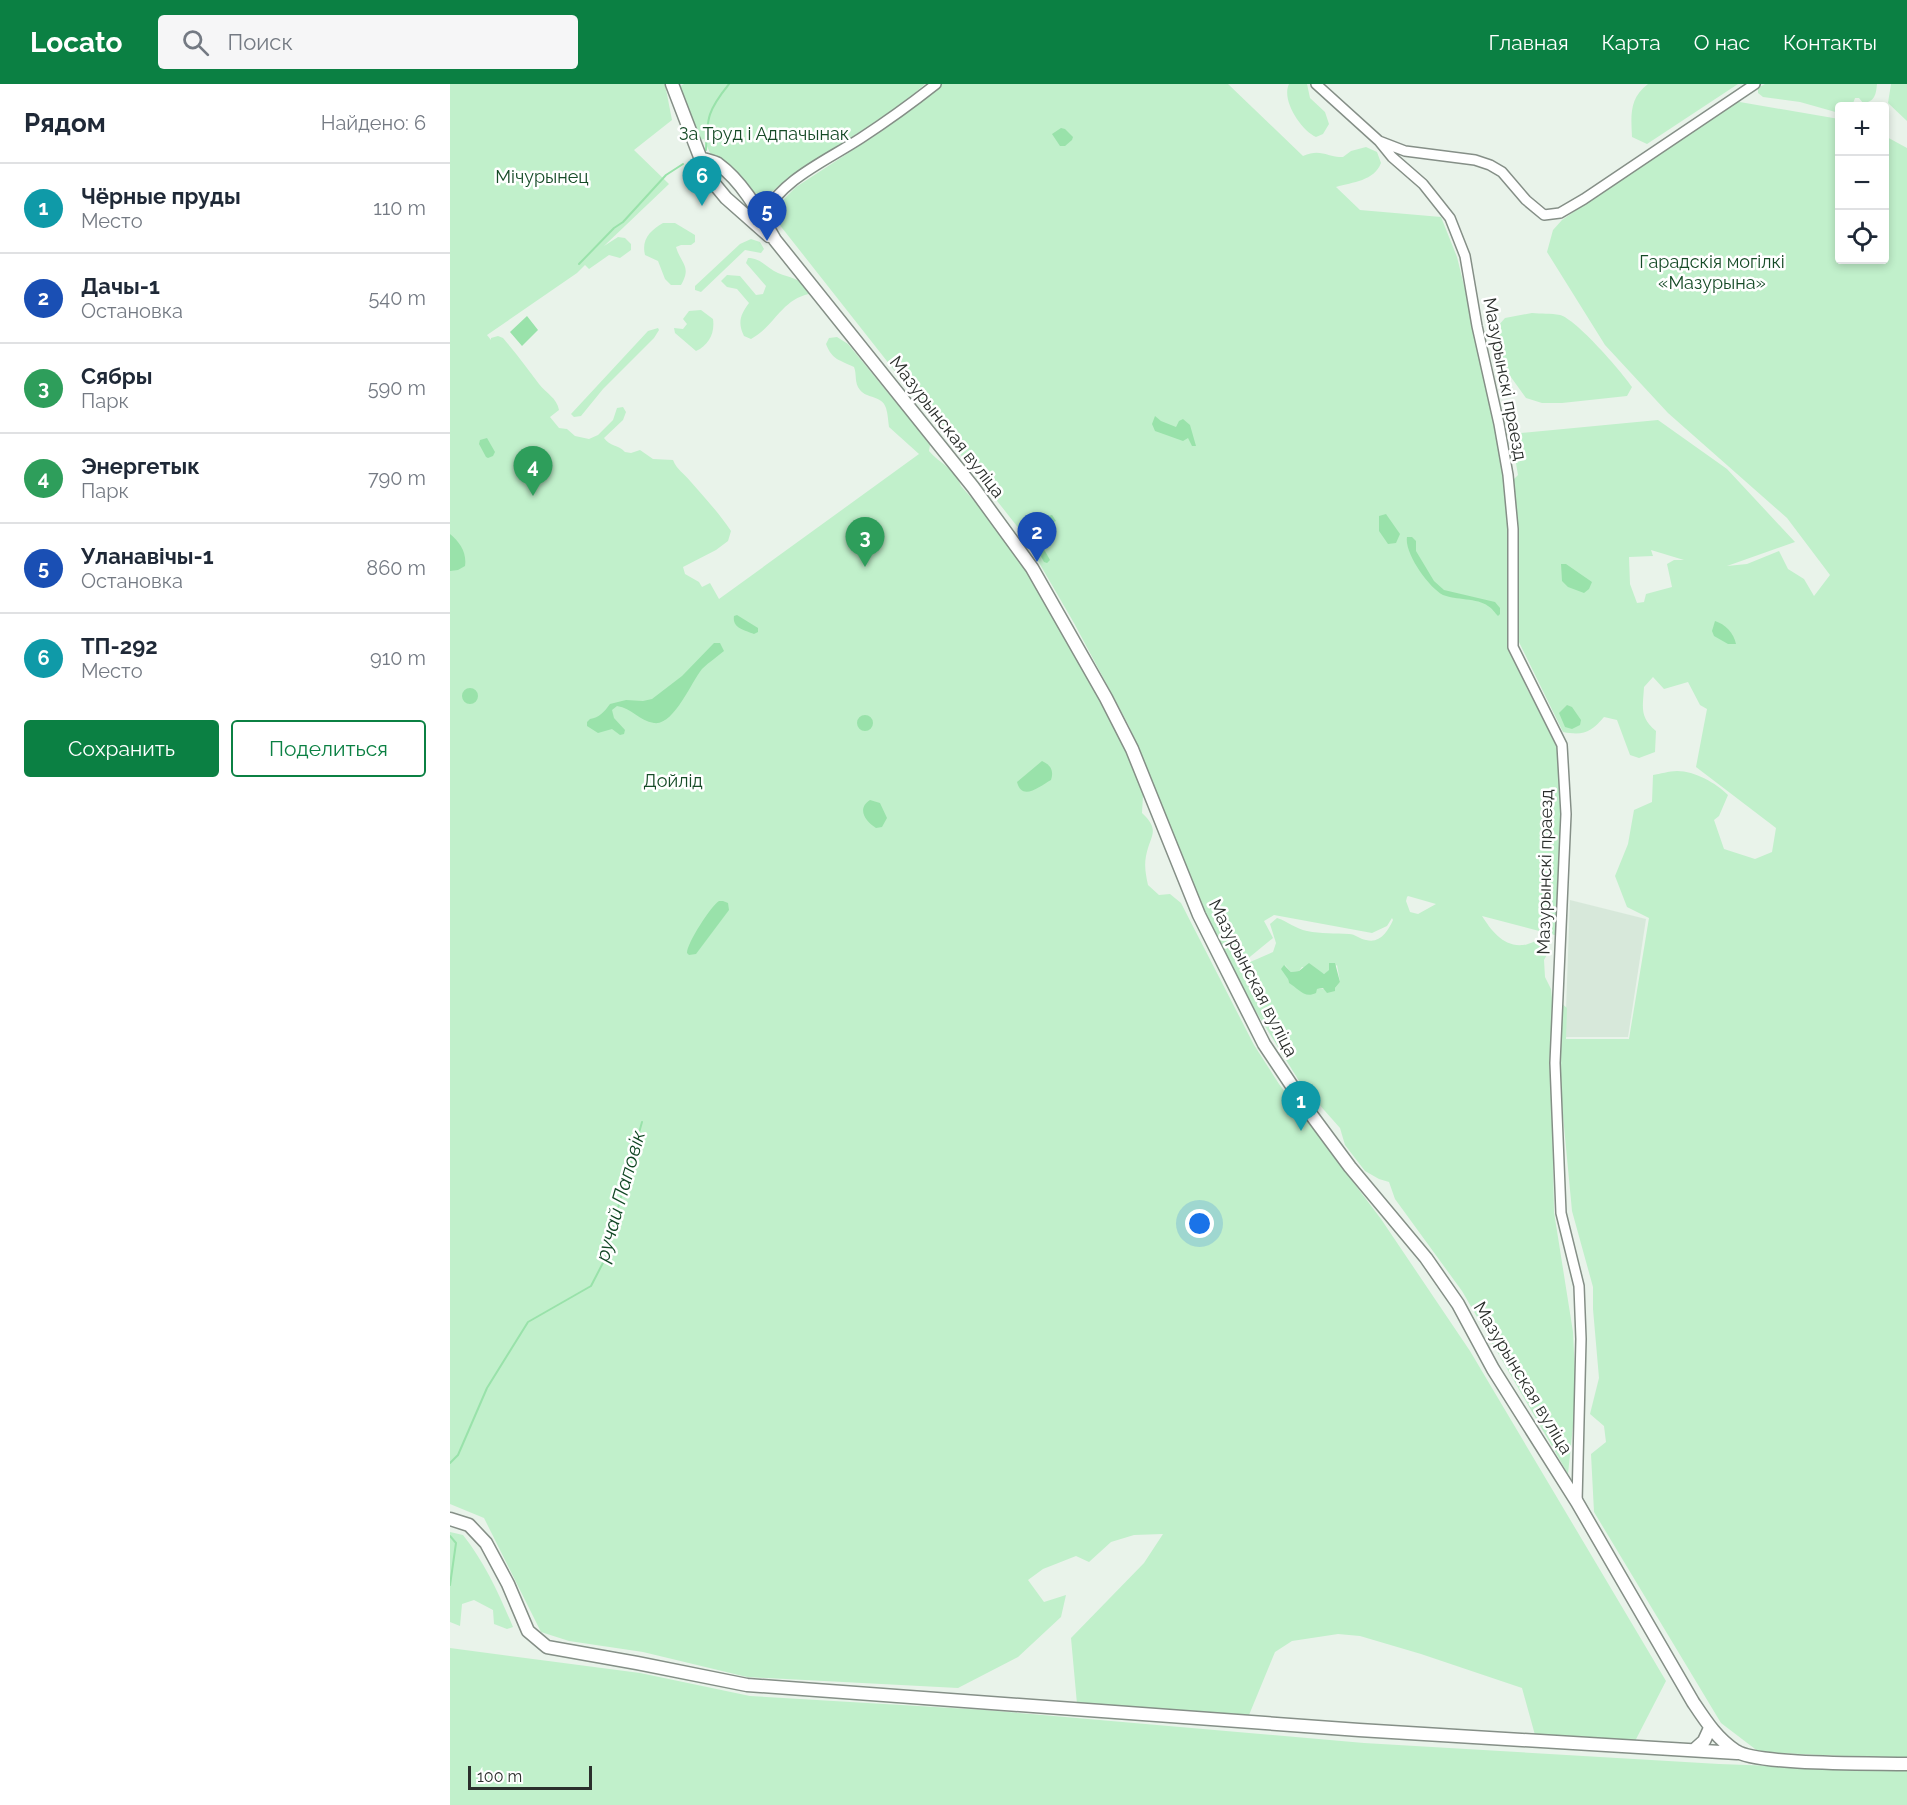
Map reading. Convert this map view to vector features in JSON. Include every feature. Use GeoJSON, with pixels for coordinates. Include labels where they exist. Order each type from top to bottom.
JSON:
{"type":"FeatureCollection","features":[{"type":"Feature","properties":{"kind":"street"},"geometry":{"type":"LineString","coordinates":[[672,84],[707,175],[726,198],[757,219]]}},
{"type":"Feature","properties":{"kind":"street"},"geometry":{"type":"LineString","coordinates":[[757,219],[785,186],[891,118],[936,84]]}},
{"type":"Feature","properties":{"kind":"street","name":"Мазурынскі праезд"},"geometry":{"type":"LineString","coordinates":[[1316,84],[1423,184],[1450,218],[1465,256],[1508,475],[1513,529],[1513,647],[1562,745],[1566,814],[1555,1063],[1562,1213],[1579,1286],[1581,1339],[1578,1502]]}},
{"type":"Feature","properties":{"kind":"street"},"geometry":{"type":"LineString","coordinates":[[1379,141],[1405,151],[1475,160],[1490,165],[1502,172],[1526,200],[1544,215],[1560,213],[1755,84]]}},
{"type":"Feature","properties":{"kind":"street"},"geometry":{"type":"LineString","coordinates":[[700,158],[717,164],[736,183],[757,219]]}},
{"type":"Feature","properties":{"kind":"street","name":"Мазурынская вуліца"},"geometry":{"type":"LineString","coordinates":[[757,219],[973,488],[1032,568],[1106,698],[1132,749],[1199,915],[1264,1044],[1343,1158],[1426,1258],[1458,1304],[1493,1369],[1578,1502],[1693,1702],[1710,1728],[1737,1753]]}},
{"type":"Feature","properties":{"kind":"street"},"geometry":{"type":"LineString","coordinates":[[450,1519],[469,1525],[486,1543],[508,1584],[528,1631],[547,1647],[637,1662],[747,1685],[1359,1730],[1737,1753],[1762,1759],[1907,1764]]}},
{"type":"Feature","properties":{"kind":"street"},"geometry":{"type":"LineString","coordinates":[[1694,1750],[1704,1741],[1710,1728]]}},
{"type":"Feature","properties":{"kind":"shaded area"},"geometry":{"type":"Polygon","coordinates":[[[1061,128],[1073,137],[1065,146],[1060,146],[1052,134],[1061,128]]]}},
{"type":"Feature","properties":{"kind":"shaded area"},"geometry":{"type":"Polygon","coordinates":[[[527,316],[538,330],[522,346],[510,332],[527,316]]]}},
{"type":"Feature","properties":{"kind":"shaded area"},"geometry":{"type":"Polygon","coordinates":[[[1155,416],[1176,427],[1183,419],[1190,425],[1196,446],[1192,446],[1188,438],[1183,441],[1155,431],[1152,424],[1155,416]]]}},
{"type":"Feature","properties":{"kind":"shaded area"},"geometry":{"type":"Polygon","coordinates":[[[487,438],[495,452],[488,458],[479,444],[480,440],[487,438]]]}},
{"type":"Feature","properties":{"kind":"shaded area"},"geometry":{"type":"Polygon","coordinates":[[[1386,514],[1400,534],[1396,543],[1388,544],[1379,531],[1379,516],[1386,514]]]}},
{"type":"Feature","properties":{"kind":"shaded area"},"geometry":{"type":"Polygon","coordinates":[[[1052,515],[1056,521],[1036,531],[1050,560],[1047,563],[1044,562],[1024,526],[1025,522],[1052,515]]]}},
{"type":"Feature","properties":{"kind":"shaded area"},"geometry":{"type":"Polygon","coordinates":[[[450,534],[462,548],[465,566],[450,571],[450,534]]]}},
{"type":"Feature","properties":{"kind":"shaded area"},"geometry":{"type":"Polygon","coordinates":[[[1407,537],[1412,537],[1416,541],[1416,551],[1434,581],[1444,590],[1495,602],[1500,608],[1500,614],[1498,616],[1484,603],[1448,597],[1437,591],[1413,561],[1407,537]]]}},
{"type":"Feature","properties":{"kind":"shaded area"},"geometry":{"type":"Polygon","coordinates":[[[1561,564],[1566,564],[1592,582],[1589,589],[1584,593],[1568,587],[1562,581],[1561,564]]]}},
{"type":"Feature","properties":{"kind":"shaded area"},"geometry":{"type":"Polygon","coordinates":[[[737,615],[758,628],[758,632],[754,634],[737,626],[734,616],[737,615]]]}},
{"type":"Feature","properties":{"kind":"shaded area"},"geometry":{"type":"Polygon","coordinates":[[[1715,621],[1728,630],[1736,644],[1728,644],[1714,636],[1712,631],[1715,621]]]}},
{"type":"Feature","properties":{"kind":"shaded area"},"geometry":{"type":"Polygon","coordinates":[[[714,643],[720,643],[724,651],[702,669],[668,718],[661,722],[649,722],[617,706],[612,710],[614,718],[625,730],[624,734],[620,735],[612,729],[598,733],[587,726],[590,719],[599,716],[610,704],[626,700],[652,699],[682,676],[714,643]]]}},
{"type":"Feature","properties":{"kind":"shaded area"},"geometry":{"type":"Polygon","coordinates":[[[470,688],[476,690],[478,696],[476,702],[470,704],[464,702],[462,696],[464,690],[470,688]]]}},
{"type":"Feature","properties":{"kind":"shaded area"},"geometry":{"type":"Polygon","coordinates":[[[1567,705],[1572,707],[1581,720],[1580,725],[1572,729],[1565,727],[1559,713],[1567,705]]]}},
{"type":"Feature","properties":{"kind":"shaded area"},"geometry":{"type":"Polygon","coordinates":[[[865,715],[871,717],[873,723],[871,729],[865,731],[859,729],[857,723],[859,717],[865,715]]]}},
{"type":"Feature","properties":{"kind":"shaded area"},"geometry":{"type":"Polygon","coordinates":[[[1042,761],[1051,769],[1051,780],[1032,791],[1023,791],[1017,782],[1042,761]]]}},
{"type":"Feature","properties":{"kind":"shaded area"},"geometry":{"type":"Polygon","coordinates":[[[870,800],[880,803],[887,818],[882,827],[876,828],[864,815],[864,807],[870,800]]]}},
{"type":"Feature","properties":{"kind":"shaded area"},"geometry":{"type":"Polygon","coordinates":[[[1570,900],[1646,919],[1628,1037],[1565,1037],[1570,900]]]}},
{"type":"Feature","properties":{"kind":"shaded area"},"geometry":{"type":"Polygon","coordinates":[[[719,901],[728,903],[729,910],[696,954],[689,955],[688,948],[695,933],[719,901]]]}},
{"type":"Feature","properties":{"kind":"shaded area"},"geometry":{"type":"Polygon","coordinates":[[[1309,963],[1324,974],[1329,970],[1329,963],[1335,963],[1340,982],[1335,991],[1327,993],[1323,988],[1317,989],[1316,993],[1305,994],[1289,983],[1281,969],[1284,965],[1291,972],[1299,971],[1309,963]]]}},
{"type":"Feature","properties":{"kind":"green space"},"geometry":{"type":"Polygon","coordinates":[[[450,84],[665,84],[672,120],[634,150],[669,184],[604,246],[618,237],[625,238],[631,244],[631,250],[620,258],[609,255],[589,269],[585,265],[577,273],[487,335],[491,340],[498,336],[503,338],[539,384],[554,399],[559,410],[550,417],[559,428],[567,429],[575,436],[589,439],[598,435],[613,420],[617,408],[623,407],[626,412],[623,420],[604,438],[606,441],[625,452],[640,450],[653,459],[673,460],[722,518],[731,531],[728,541],[683,567],[685,574],[699,582],[702,587],[710,583],[719,599],[919,454],[889,427],[884,404],[860,390],[854,367],[837,359],[831,353],[826,344],[829,338],[837,337],[848,344],[921,433],[930,445],[929,451],[951,470],[961,486],[1004,535],[1038,586],[1101,699],[1126,750],[1143,795],[1142,813],[1153,829],[1145,860],[1148,885],[1159,895],[1170,894],[1181,903],[1254,1045],[1279,1084],[1381,1219],[1470,1351],[1666,1681],[1633,1745],[1535,1735],[1522,1688],[1360,1636],[1338,1634],[1292,1641],[1275,1652],[1249,1715],[1077,1704],[1071,1638],[1144,1563],[1163,1534],[1134,1535],[1111,1542],[1089,1562],[1076,1556],[1043,1569],[1028,1580],[1044,1602],[1066,1595],[1061,1617],[1018,1657],[958,1688],[747,1677],[643,1652],[569,1641],[541,1632],[484,1518],[450,1504],[450,84]]]}},
{"type":"Feature","properties":{"kind":"green space","name":"За Труд і Адпачынак"},"geometry":{"type":"Polygon","coordinates":[[[684,84],[925,84],[902,104],[782,183],[768,195],[760,197],[710,153],[704,139],[698,140],[679,87],[684,84]]]}},
{"type":"Feature","properties":{"kind":"green space"},"geometry":{"type":"Polygon","coordinates":[[[942,84],[1228,84],[1303,156],[1319,153],[1343,157],[1351,151],[1366,147],[1377,152],[1381,163],[1373,174],[1362,180],[1336,187],[1360,210],[1441,217],[1457,257],[1489,388],[1505,476],[1510,530],[1511,647],[1527,689],[1561,746],[1564,815],[1558,936],[1482,916],[1498,936],[1509,943],[1525,945],[1541,939],[1550,944],[1544,960],[1545,977],[1551,989],[1554,1016],[1551,1064],[1554,1212],[1573,1332],[1576,1397],[1568,1474],[1462,1291],[1395,1199],[1389,1182],[1365,1171],[1345,1145],[1340,1128],[1301,1084],[1230,970],[1195,891],[1129,726],[1074,623],[1020,530],[775,219],[776,207],[796,187],[885,129],[942,84]],[[1408,896],[1410,912],[1418,914],[1436,904],[1408,896]],[[1274,915],[1264,921],[1273,938],[1241,966],[1273,952],[1276,943],[1270,924],[1277,918],[1307,931],[1351,934],[1371,941],[1383,936],[1393,920],[1392,918],[1387,926],[1372,933],[1274,915]],[[1285,965],[1289,983],[1317,989],[1335,988],[1340,982],[1337,965],[1324,974],[1302,967],[1299,971],[1291,972],[1285,965]]]}},
{"type":"Feature","properties":{"kind":"green space"},"geometry":{"type":"Polygon","coordinates":[[[1289,84],[1307,84],[1310,98],[1325,112],[1329,124],[1323,134],[1316,137],[1310,133],[1294,114],[1288,98],[1289,84]]]}},
{"type":"Feature","properties":{"kind":"green space"},"geometry":{"type":"Polygon","coordinates":[[[1648,84],[1738,84],[1647,144],[1632,137],[1631,122],[1634,101],[1648,84]]]}},
{"type":"Feature","properties":{"kind":"green space"},"geometry":{"type":"Polygon","coordinates":[[[1765,84],[1877,84],[1875,94],[1870,101],[1862,102],[1859,98],[1855,98],[1854,102],[1835,102],[1835,112],[1800,102],[1763,97],[1758,93],[1758,88],[1765,84]]]}},
{"type":"Feature","properties":{"kind":"green space"},"geometry":{"type":"Polygon","coordinates":[[[1891,84],[1907,84],[1907,121],[1889,104],[1891,84]]]}},
{"type":"Feature","properties":{"kind":"green space","name":"Гарадскія могілкі «Мазурына»"},"geometry":{"type":"Polygon","coordinates":[[[1734,101],[1835,118],[1835,264],[1889,264],[1889,138],[1907,148],[1907,1759],[1759,1752],[1721,1723],[1594,1512],[1591,1454],[1606,1442],[1604,1426],[1590,1414],[1599,1378],[1593,1287],[1572,1211],[1558,1063],[1560,1002],[1567,1008],[1566,1039],[1629,1039],[1649,918],[1627,907],[1615,876],[1628,844],[1634,810],[1652,802],[1653,775],[1674,771],[1691,773],[1718,786],[1728,795],[1719,816],[1714,820],[1724,849],[1755,859],[1772,852],[1776,828],[1696,767],[1707,709],[1700,705],[1688,682],[1664,689],[1653,677],[1644,687],[1643,711],[1647,721],[1656,731],[1655,752],[1639,758],[1630,755],[1617,720],[1604,717],[1586,732],[1563,732],[1517,638],[1518,524],[1513,480],[1518,475],[1511,434],[1658,420],[1727,469],[1795,542],[1727,566],[1747,564],[1779,551],[1788,569],[1804,579],[1814,596],[1830,575],[1787,518],[1668,413],[1605,345],[1547,252],[1553,230],[1562,220],[1734,101]],[[1651,550],[1653,556],[1629,557],[1630,584],[1637,603],[1644,602],[1646,594],[1672,587],[1667,564],[1674,560],[1684,560],[1651,550]]]}},
{"type":"Feature","properties":{"kind":"green space"},"geometry":{"type":"Polygon","coordinates":[[[663,223],[675,223],[695,235],[695,242],[691,245],[676,247],[686,269],[681,285],[671,285],[665,279],[658,261],[645,255],[644,244],[648,236],[663,223]]]}},
{"type":"Feature","properties":{"kind":"green space"},"geometry":{"type":"Polygon","coordinates":[[[751,239],[760,242],[764,249],[761,253],[745,250],[701,292],[695,290],[695,286],[740,244],[751,239]]]}},
{"type":"Feature","properties":{"kind":"green space"},"geometry":{"type":"Polygon","coordinates":[[[748,258],[760,261],[774,271],[798,280],[809,288],[809,294],[799,297],[785,307],[759,334],[751,339],[744,336],[740,322],[749,303],[737,289],[727,287],[721,281],[727,275],[740,276],[756,295],[763,294],[766,286],[746,263],[748,258]]]}},
{"type":"Feature","properties":{"kind":"green space"},"geometry":{"type":"Polygon","coordinates":[[[701,310],[713,319],[713,329],[708,342],[696,351],[675,333],[674,328],[683,329],[687,324],[683,319],[689,311],[701,310]]]}},
{"type":"Feature","properties":{"kind":"green space"},"geometry":{"type":"Polygon","coordinates":[[[1532,313],[1560,315],[1577,326],[1632,387],[1627,396],[1562,403],[1542,403],[1526,398],[1495,355],[1491,334],[1505,318],[1532,313]]]}},
{"type":"Feature","properties":{"kind":"green space"},"geometry":{"type":"Polygon","coordinates":[[[658,328],[654,338],[603,389],[581,416],[574,417],[571,414],[648,331],[658,328]]]}},
{"type":"Feature","properties":{"kind":"green space"},"geometry":{"type":"Polygon","coordinates":[[[450,1532],[463,1535],[478,1557],[513,1627],[507,1629],[494,1624],[493,1610],[474,1600],[462,1604],[460,1626],[450,1622],[450,1532]]]}},
{"type":"Feature","properties":{"kind":"green space"},"geometry":{"type":"Polygon","coordinates":[[[450,1648],[640,1673],[750,1696],[985,1710],[1364,1743],[1719,1764],[1907,1771],[1907,1805],[450,1805],[450,1648]]]}},
{"type":"Feature","properties":{"kind":"waterway"},"geometry":{"type":"LineString","coordinates":[[706,150],[710,114],[729,84]]}},
{"type":"Feature","properties":{"kind":"waterway"},"geometry":{"type":"LineString","coordinates":[[579,264],[614,228],[623,222],[666,175],[683,164]]}},
{"type":"Feature","properties":{"kind":"waterway","name":"ручай Паповік"},"geometry":{"type":"LineString","coordinates":[[450,1463],[458,1455],[487,1388],[528,1322],[591,1286],[606,1257],[642,1122]]}},
{"type":"Feature","properties":{"kind":"waterway","name":"ручай Паповік"},"geometry":{"type":"LineString","coordinates":[[450,1536],[456,1543],[450,1585]]}},
{"type":"Feature","properties":{"kind":"place","name":"ТП-292"},"geometry":{"type":"Point","coordinates":[702,206]}},
{"type":"Feature","properties":{"kind":"place","name":"Уланавічы-1"},"geometry":{"type":"Point","coordinates":[767,241]}},
{"type":"Feature","properties":{"kind":"place","name":"Энергетык"},"geometry":{"type":"Point","coordinates":[533,496]}},
{"type":"Feature","properties":{"kind":"place","name":"Дачы-1"},"geometry":{"type":"Point","coordinates":[1037,562]}},
{"type":"Feature","properties":{"kind":"place","name":"Сябры"},"geometry":{"type":"Point","coordinates":[865,567]}},
{"type":"Feature","properties":{"kind":"place","name":"Чёрные пруды"},"geometry":{"type":"Point","coordinates":[1301,1131]}},
{"type":"Feature","properties":{"kind":"park label","name":"Мічурынец"},"geometry":{"type":"Point","coordinates":[542,177]}},
{"type":"Feature","properties":{"kind":"park label","name":"Дойлід"},"geometry":{"type":"Point","coordinates":[673,781]}}]}
